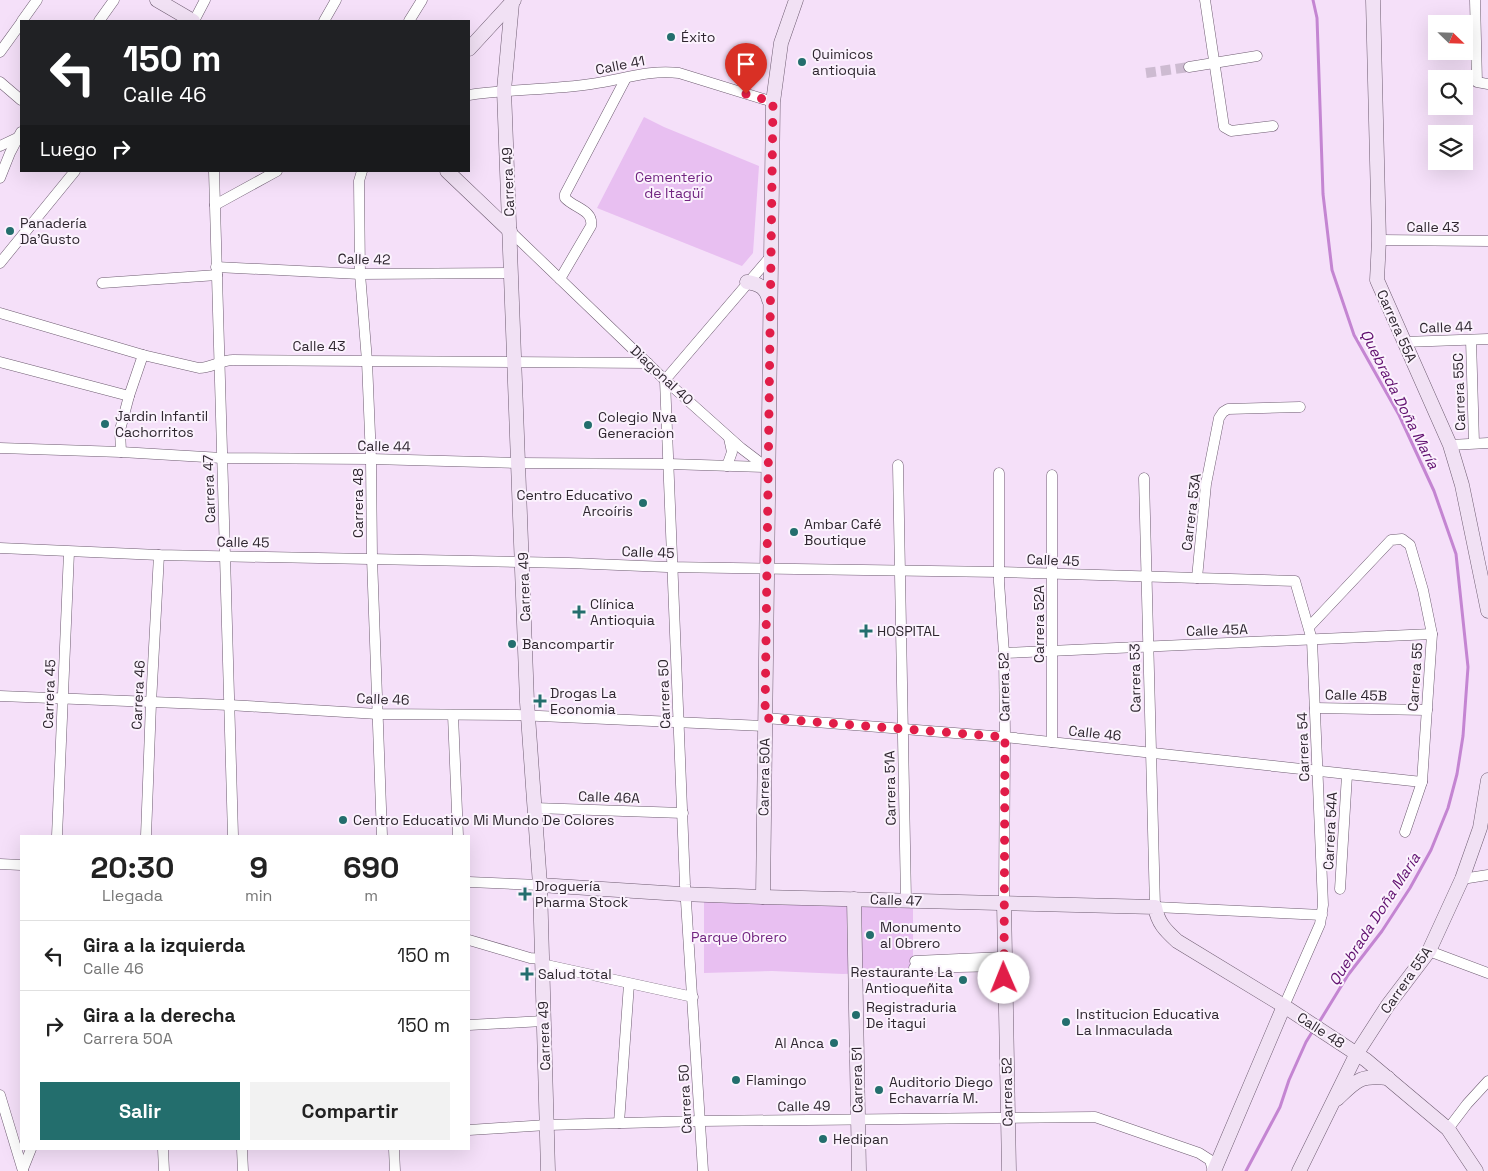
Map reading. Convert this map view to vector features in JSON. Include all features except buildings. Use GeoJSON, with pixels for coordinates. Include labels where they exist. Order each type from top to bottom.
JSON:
{"type":"FeatureCollection","features":[{"type":"Feature","properties":{"kind":"street"},"geometry":{"type":"LineString","coordinates":[[23,20],[37,0]]}},
{"type":"Feature","properties":{"kind":"street"},"geometry":{"type":"LineString","coordinates":[[100,20],[114,0]]}},
{"type":"Feature","properties":{"kind":"street"},"geometry":{"type":"LineString","coordinates":[[157,0],[192,20]]}},
{"type":"Feature","properties":{"kind":"street"},"geometry":{"type":"LineString","coordinates":[[195,20],[205,0]]}},
{"type":"Feature","properties":{"kind":"street"},"geometry":{"type":"LineString","coordinates":[[325,20],[336,0]]}},
{"type":"Feature","properties":{"kind":"street"},"geometry":{"type":"LineString","coordinates":[[410,20],[422,0]]}},
{"type":"Feature","properties":{"kind":"street","name":"Carrera 50A"},"geometry":{"type":"LineString","coordinates":[[763,898],[773,102],[781,42],[796,0]]}},
{"type":"Feature","properties":{"kind":"street"},"geometry":{"type":"LineString","coordinates":[[1204,0],[1224,127],[1231,131],[1273,126]]}},
{"type":"Feature","properties":{"kind":"street","name":"Carrera 55A"},"geometry":{"type":"LineString","coordinates":[[1373,0],[1379,240],[1377,280],[1450,445],[1482,553],[1488,611]]}},
{"type":"Feature","properties":{"kind":"street"},"geometry":{"type":"LineString","coordinates":[[1475,0],[1477,82],[1488,84]]}},
{"type":"Feature","properties":{"kind":"street"},"geometry":{"type":"LineString","coordinates":[[470,48],[513,1]]}},
{"type":"Feature","properties":{"kind":"street","name":"Carrera 49"},"geometry":{"type":"LineString","coordinates":[[513,1],[504,90],[528,716],[540,884],[548,1171]]}},
{"type":"Feature","properties":{"kind":"street"},"geometry":{"type":"LineString","coordinates":[[0,52],[20,25]]}},
{"type":"Feature","properties":{"kind":"street"},"geometry":{"type":"LineString","coordinates":[[1189,67],[1257,56]]}},
{"type":"Feature","properties":{"kind":"street","name":"Calle 41"},"geometry":{"type":"LineString","coordinates":[[470,95],[504,90],[589,84],[652,72],[666,72],[679,73],[773,102]]}},
{"type":"Feature","properties":{"kind":"street"},"geometry":{"type":"LineString","coordinates":[[560,278],[591,226],[592,220],[590,215],[568,202],[565,194],[626,78]]}},
{"type":"Feature","properties":{"kind":"street"},"geometry":{"type":"LineString","coordinates":[[0,82],[20,99]]}},
{"type":"Feature","properties":{"kind":"street"},"geometry":{"type":"LineString","coordinates":[[0,146],[20,135]]}},
{"type":"Feature","properties":{"kind":"street"},"geometry":{"type":"LineString","coordinates":[[0,178],[20,135]]}},
{"type":"Feature","properties":{"kind":"street"},"geometry":{"type":"LineString","coordinates":[[0,264],[73,172]]}},
{"type":"Feature","properties":{"kind":"street","name":"Carrera 47"},"geometry":{"type":"LineString","coordinates":[[214,172],[233,835]]}},
{"type":"Feature","properties":{"kind":"street"},"geometry":{"type":"LineString","coordinates":[[215,205],[275,172]]}},
{"type":"Feature","properties":{"kind":"street","name":"Carrera 48"},"geometry":{"type":"LineString","coordinates":[[362,172],[359,181],[360,274],[367,360],[371,458],[372,558],[382,835]]}},
{"type":"Feature","properties":{"kind":"street","name":"Diagonal 40"},"geometry":{"type":"LineString","coordinates":[[448,172],[665,380],[729,438],[767,467]]}},
{"type":"Feature","properties":{"kind":"street","name":"Calle 43"},"geometry":{"type":"LineString","coordinates":[[1379,240],[1488,241]]}},
{"type":"Feature","properties":{"kind":"street"},"geometry":{"type":"LineString","coordinates":[[665,380],[771,256]]}},
{"type":"Feature","properties":{"kind":"street","name":"Calle 42"},"geometry":{"type":"LineString","coordinates":[[102,283],[217,271],[360,274],[511,273]]}},
{"type":"Feature","properties":{"kind":"street"},"geometry":{"type":"LineString","coordinates":[[747,282],[756,283],[763,287],[768,293],[770,300]]}},
{"type":"Feature","properties":{"kind":"street","name":"Calle 43"},"geometry":{"type":"LineString","coordinates":[[0,313],[143,355],[199,368],[222,360],[648,363]]}},
{"type":"Feature","properties":{"kind":"street","name":"Calle 44"},"geometry":{"type":"LineString","coordinates":[[1404,342],[1488,339]]}},
{"type":"Feature","properties":{"kind":"street","name":"Carrera 55C"},"geometry":{"type":"LineString","coordinates":[[1471,340],[1474,443]]}},
{"type":"Feature","properties":{"kind":"street"},"geometry":{"type":"LineString","coordinates":[[121,452],[120,430],[143,355]]}},
{"type":"Feature","properties":{"kind":"street"},"geometry":{"type":"LineString","coordinates":[[0,362],[129,396]]}},
{"type":"Feature","properties":{"kind":"street","name":"Carrera 50"},"geometry":{"type":"LineString","coordinates":[[665,380],[686,894],[703,1171]]}},
{"type":"Feature","properties":{"kind":"street","name":"Carrera 53A"},"geometry":{"type":"LineString","coordinates":[[1197,578],[1206,484],[1219,418],[1228,409],[1300,407]]}},
{"type":"Feature","properties":{"kind":"street"},"geometry":{"type":"LineString","coordinates":[[727,466],[732,452],[729,438]]}},
{"type":"Feature","properties":{"kind":"street"},"geometry":{"type":"LineString","coordinates":[[1450,445],[1488,443]]}},
{"type":"Feature","properties":{"kind":"street","name":"Calle 44"},"geometry":{"type":"LineString","coordinates":[[0,448],[222,458],[371,458],[518,464],[668,464],[767,467]]}},
{"type":"Feature","properties":{"kind":"street","name":"Carrera 51A"},"geometry":{"type":"LineString","coordinates":[[898,465],[906,900]]}},
{"type":"Feature","properties":{"kind":"street","name":"Carrera 52"},"geometry":{"type":"LineString","coordinates":[[999,473],[1000,572],[1004,653],[1004,962],[1009,1171]]}},
{"type":"Feature","properties":{"kind":"street","name":"Carrera 52A"},"geometry":{"type":"LineString","coordinates":[[1052,475],[1052,742]]}},
{"type":"Feature","properties":{"kind":"street","name":"Carrera 53"},"geometry":{"type":"LineString","coordinates":[[1144,478],[1155,907]]}},
{"type":"Feature","properties":{"kind":"street","name":"Carrera 55"},"geometry":{"type":"LineString","coordinates":[[1308,627],[1391,540],[1402,539],[1410,545],[1423,590],[1432,634],[1422,782],[1405,832]]}},
{"type":"Feature","properties":{"kind":"street","name":"Calle 45"},"geometry":{"type":"LineString","coordinates":[[0,548],[69,552],[225,556],[1295,580]]}},
{"type":"Feature","properties":{"kind":"street","name":"Carrera 45"},"geometry":{"type":"LineString","coordinates":[[57,835],[69,552]]}},
{"type":"Feature","properties":{"kind":"street","name":"Carrera 46"},"geometry":{"type":"LineString","coordinates":[[146,835],[159,554]]}},
{"type":"Feature","properties":{"kind":"street","name":"Carrera 54"},"geometry":{"type":"LineString","coordinates":[[1295,580],[1312,640],[1322,915]]}},
{"type":"Feature","properties":{"kind":"street","name":"Calle 45A"},"geometry":{"type":"LineString","coordinates":[[1004,653],[1432,634]]}},
{"type":"Feature","properties":{"kind":"street","name":"Calle 46"},"geometry":{"type":"LineString","coordinates":[[0,696],[229,705],[378,714],[528,716],[679,724],[765,722],[902,730],[1005,737],[1422,782]]}},
{"type":"Feature","properties":{"kind":"street","name":"Calle 45B"},"geometry":{"type":"LineString","coordinates":[[1315,708],[1427,710]]}},
{"type":"Feature","properties":{"kind":"street"},"geometry":{"type":"LineString","coordinates":[[453,715],[458,835]]}},
{"type":"Feature","properties":{"kind":"street","name":"Carrera 54A"},"geometry":{"type":"LineString","coordinates":[[1340,889],[1347,775]]}},
{"type":"Feature","properties":{"kind":"street","name":"Carrera 55A"},"geometry":{"type":"LineString","coordinates":[[1299,1171],[1357,1053],[1388,1005],[1429,951],[1462,880],[1480,828],[1487,789]]}},
{"type":"Feature","properties":{"kind":"street","name":"Calle 46A"},"geometry":{"type":"LineString","coordinates":[[534,808],[683,813]]}},
{"type":"Feature","properties":{"kind":"street"},"geometry":{"type":"LineString","coordinates":[[0,864],[20,865]]}},
{"type":"Feature","properties":{"kind":"street"},"geometry":{"type":"LineString","coordinates":[[1462,880],[1488,875]]}},
{"type":"Feature","properties":{"kind":"street","name":"Calle 47"},"geometry":{"type":"LineString","coordinates":[[470,882],[540,884],[763,898],[1155,907],[1322,915]]}},
{"type":"Feature","properties":{"kind":"street","name":"Carrera 51"},"geometry":{"type":"LineString","coordinates":[[854,899],[859,1171]]}},
{"type":"Feature","properties":{"kind":"street","name":"Calle 48"},"geometry":{"type":"LineString","coordinates":[[1155,907],[1164,929],[1178,941],[1328,1034],[1357,1053],[1388,1078],[1448,1129],[1476,1171]]}},
{"type":"Feature","properties":{"kind":"street"},"geometry":{"type":"LineString","coordinates":[[1214,1171],[1290,1010],[1322,915]]}},
{"type":"Feature","properties":{"kind":"street"},"geometry":{"type":"LineString","coordinates":[[470,940],[541,962],[629,984],[693,997]]}},
{"type":"Feature","properties":{"kind":"street"},"geometry":{"type":"LineString","coordinates":[[1429,951],[1488,973]]}},
{"type":"Feature","properties":{"kind":"street"},"geometry":{"type":"LineString","coordinates":[[914,964],[1004,962]]}},
{"type":"Feature","properties":{"kind":"street"},"geometry":{"type":"LineString","coordinates":[[620,1123],[629,984]]}},
{"type":"Feature","properties":{"kind":"street"},"geometry":{"type":"LineString","coordinates":[[470,1025],[543,1021]]}},
{"type":"Feature","properties":{"kind":"street"},"geometry":{"type":"LineString","coordinates":[[1330,1106],[1354,1083],[1364,1078],[1388,1078]]}},
{"type":"Feature","properties":{"kind":"street"},"geometry":{"type":"LineString","coordinates":[[1448,1129],[1488,1081]]}},
{"type":"Feature","properties":{"kind":"street"},"geometry":{"type":"LineString","coordinates":[[0,1095],[23,1170]]}},
{"type":"Feature","properties":{"kind":"street","name":"Calle 49"},"geometry":{"type":"LineString","coordinates":[[470,1130],[547,1125],[701,1121],[1094,1117],[1199,1154],[1210,1160],[1214,1171]]}},
{"type":"Feature","properties":{"kind":"street"},"geometry":{"type":"LineString","coordinates":[[23,1170],[31,1150]]}},
{"type":"Feature","properties":{"kind":"street"},"geometry":{"type":"LineString","coordinates":[[163,1150],[164,1171]]}},
{"type":"Feature","properties":{"kind":"street"},"geometry":{"type":"LineString","coordinates":[[242,1150],[243,1171]]}},
{"type":"Feature","properties":{"kind":"street"},"geometry":{"type":"LineString","coordinates":[[394,1150],[395,1171]]}},
{"type":"Feature","properties":{"kind":"green space","name":"Cementerio de Itagüí"},"geometry":{"type":"Polygon","coordinates":[[[644,117],[759,166],[753,253],[742,266],[597,208],[644,117]]]}},
{"type":"Feature","properties":{"kind":"green space","name":"Parque Obrero"},"geometry":{"type":"Polygon","coordinates":[[[704,901],[913,906],[913,960],[1001,969],[843,974],[772,971],[704,973],[704,901]]]}},
{"type":"Feature","properties":{"kind":"waterway","name":"Quebrada Doña María"},"geometry":{"type":"LineString","coordinates":[[1313,0],[1317,18],[1323,194],[1332,270],[1354,335],[1399,415],[1434,491],[1456,554],[1468,667],[1463,736],[1457,774],[1448,808],[1431,850],[1410,888],[1382,931],[1348,975],[1318,1024]]}},
{"type":"Feature","properties":{"kind":"waterway","name":"Quebrada Doña María"},"geometry":{"type":"LineString","coordinates":[[1246,1171],[1280,1107],[1289,1080],[1314,1029]]}},
{"type":"Feature","properties":{"kind":"tunnel"},"geometry":{"type":"LineString","coordinates":[[1146,73],[1189,67]]}},
{"type":"Feature","properties":{"kind":"place","name":"Éxito"},"geometry":{"type":"Point","coordinates":[671,37]}},
{"type":"Feature","properties":{"kind":"place","name":"Quimicos antioquia"},"geometry":{"type":"Point","coordinates":[802,62]}},
{"type":"Feature","properties":{"kind":"place","name":"Panadería Da'Gusto"},"geometry":{"type":"Point","coordinates":[10,231]}},
{"type":"Feature","properties":{"kind":"place","name":"Jardin Infantil Cachorritos"},"geometry":{"type":"Point","coordinates":[105,424]}},
{"type":"Feature","properties":{"kind":"place","name":"Colegio Nva Generacion"},"geometry":{"type":"Point","coordinates":[588,425]}},
{"type":"Feature","properties":{"kind":"place","name":"Centro Educativo Arcoíris"},"geometry":{"type":"Point","coordinates":[643,503]}},
{"type":"Feature","properties":{"kind":"place","name":"Ambar Café Boutique"},"geometry":{"type":"Point","coordinates":[794,532]}},
{"type":"Feature","properties":{"kind":"place","name":"Clínica Antioquia"},"geometry":{"type":"Point","coordinates":[579,612]}},
{"type":"Feature","properties":{"kind":"place","name":"HOSPITAL"},"geometry":{"type":"Point","coordinates":[866,631]}},
{"type":"Feature","properties":{"kind":"place","name":"Bancompartir"},"geometry":{"type":"Point","coordinates":[512,644]}},
{"type":"Feature","properties":{"kind":"place","name":"Drogas La Economia"},"geometry":{"type":"Point","coordinates":[540,701]}},
{"type":"Feature","properties":{"kind":"place","name":"Centro Educativo Mi Mundo De Colores"},"geometry":{"type":"Point","coordinates":[343,820]}},
{"type":"Feature","properties":{"kind":"place","name":"Droguería Pharma Stock"},"geometry":{"type":"Point","coordinates":[525,894]}},
{"type":"Feature","properties":{"kind":"place","name":"Monumento al Obrero"},"geometry":{"type":"Point","coordinates":[870,935]}},
{"type":"Feature","properties":{"kind":"place","name":"Salud total"},"geometry":{"type":"Point","coordinates":[527,974]}},
{"type":"Feature","properties":{"kind":"place","name":"Restaurante La Antioqueñita"},"geometry":{"type":"Point","coordinates":[963,980]}},
{"type":"Feature","properties":{"kind":"place","name":"Registraduria De itagui"},"geometry":{"type":"Point","coordinates":[856,1015]}},
{"type":"Feature","properties":{"kind":"place","name":"Institucion Educativa La Inmaculada"},"geometry":{"type":"Point","coordinates":[1066,1022]}},
{"type":"Feature","properties":{"kind":"place","name":"Al Anca"},"geometry":{"type":"Point","coordinates":[834,1043]}},
{"type":"Feature","properties":{"kind":"place","name":"Flamingo"},"geometry":{"type":"Point","coordinates":[736,1080]}},
{"type":"Feature","properties":{"kind":"place","name":"Auditorio Diego Echavarría M."},"geometry":{"type":"Point","coordinates":[879,1090]}},
{"type":"Feature","properties":{"kind":"place","name":"Hedipan"},"geometry":{"type":"Point","coordinates":[823,1139]}},
{"type":"Feature","properties":{"kind":"route"},"geometry":{"type":"LineString","coordinates":[[746,94],[773,102],[765,718],[1005,737],[1004,978]]}}]}
